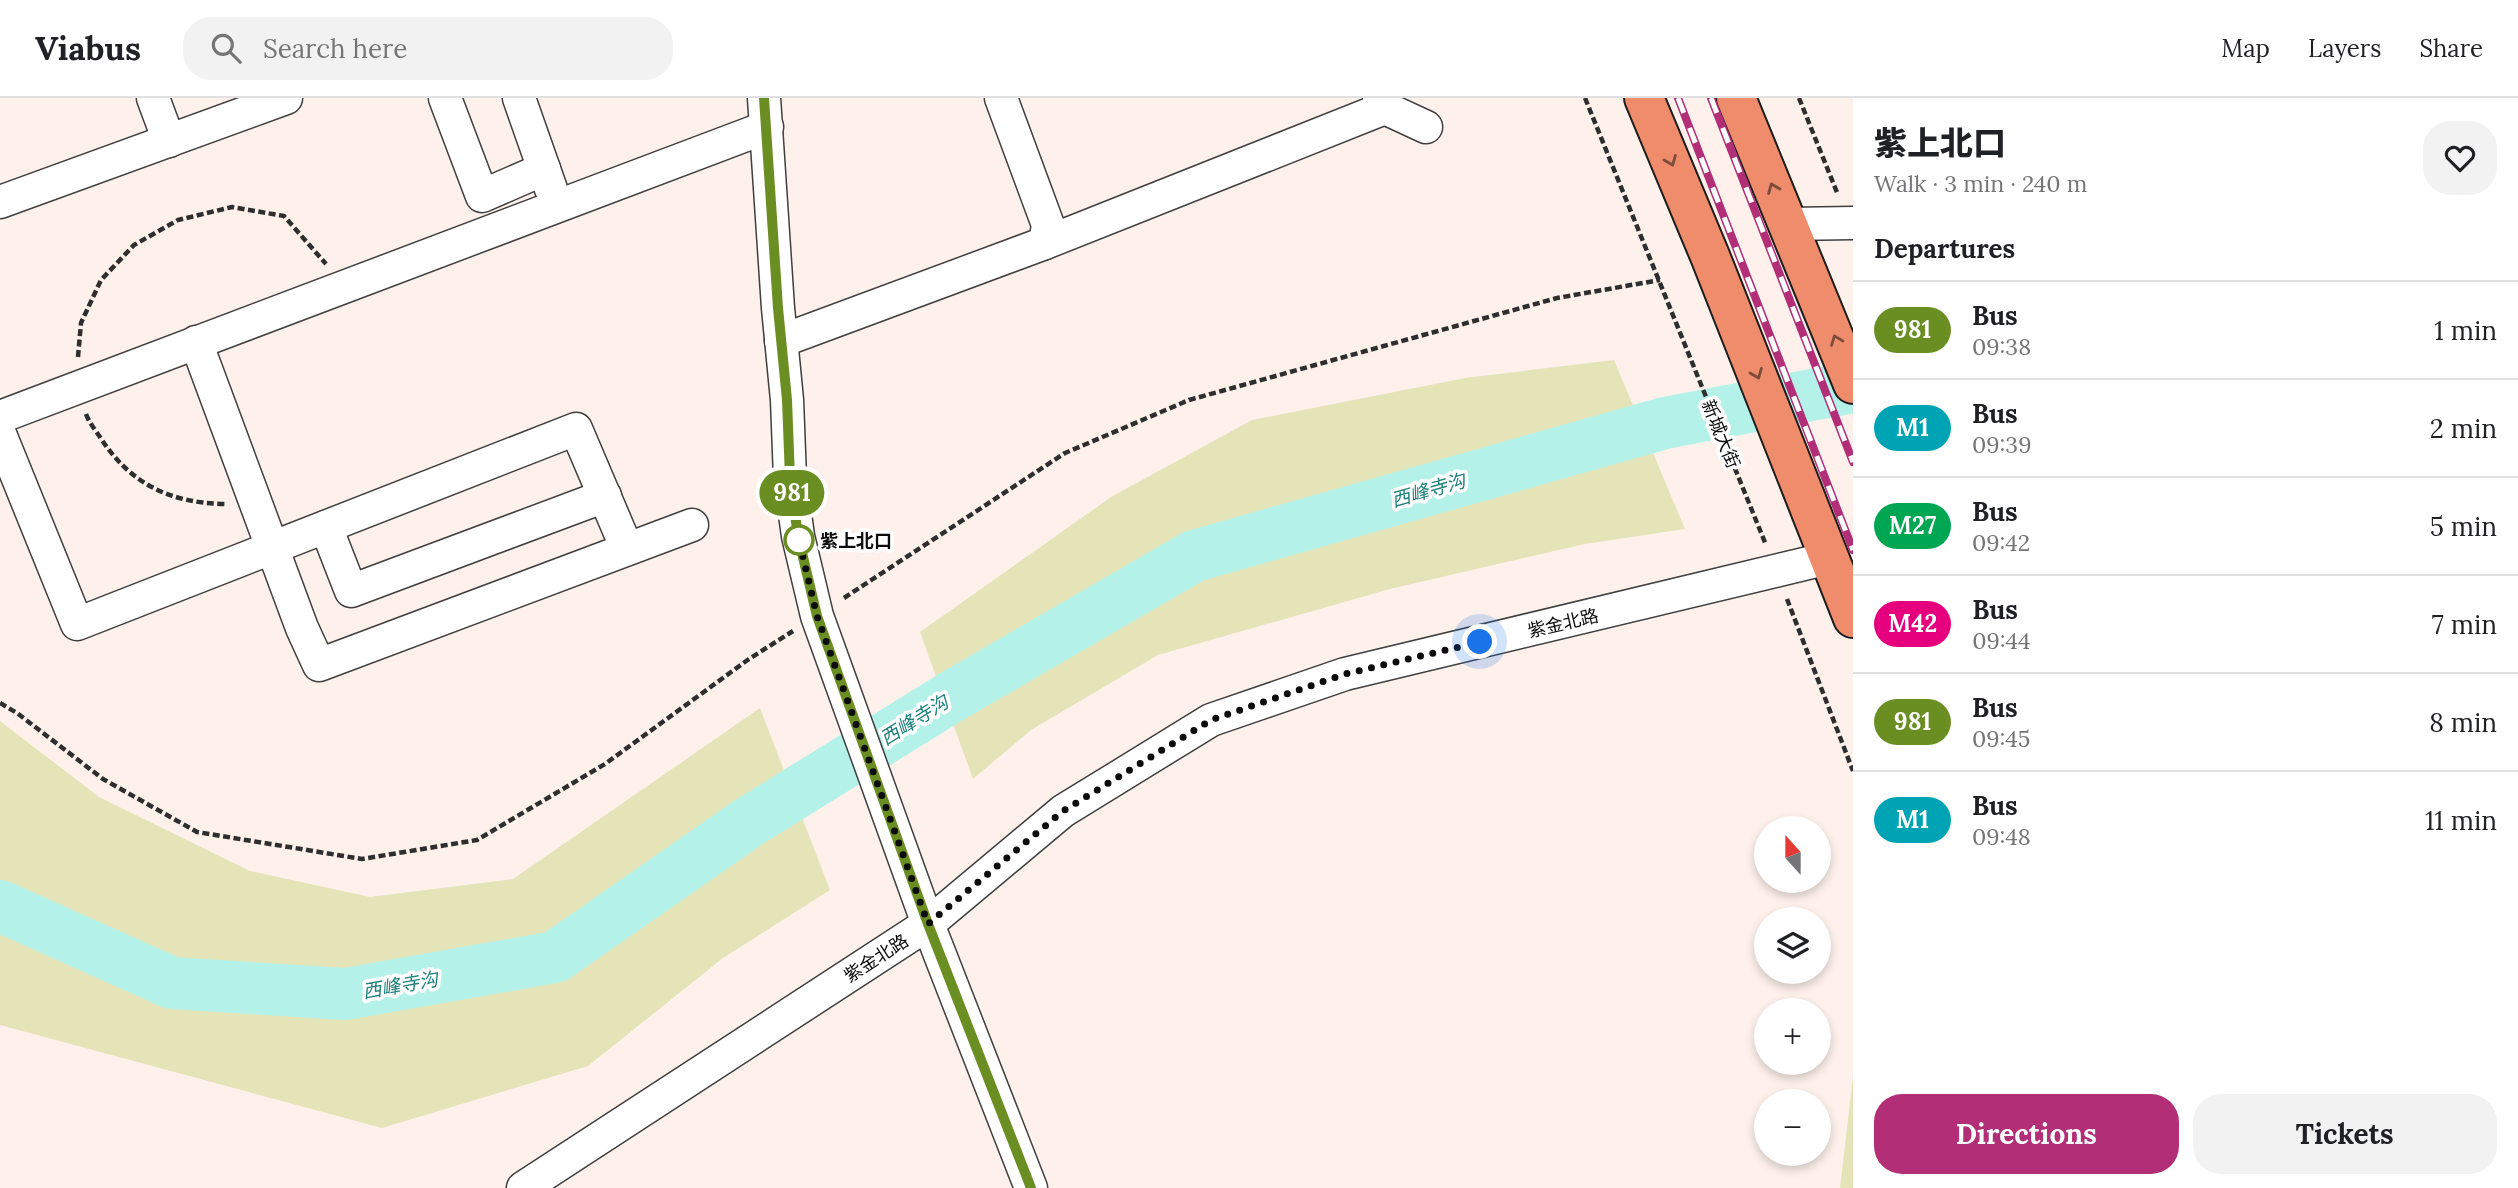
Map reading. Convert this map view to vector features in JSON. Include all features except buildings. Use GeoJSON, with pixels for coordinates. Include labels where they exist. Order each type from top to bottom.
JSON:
{"type":"FeatureCollection","features":[{"type":"Feature","properties":{"kind":"main road"},"geometry":{"type":"LineString","coordinates":[[1644,98],[1853,618]]}},
{"type":"Feature","properties":{"kind":"main road"},"geometry":{"type":"LineString","coordinates":[[1736,98],[1853,384]]}},
{"type":"Feature","properties":{"kind":"street"},"geometry":{"type":"LineString","coordinates":[[153,98],[169,141]]}},
{"type":"Feature","properties":{"kind":"street"},"geometry":{"type":"LineString","coordinates":[[0,202],[286,98]]}},
{"type":"Feature","properties":{"kind":"street"},"geometry":{"type":"LineString","coordinates":[[445,98],[482,196],[544,169]]}},
{"type":"Feature","properties":{"kind":"street"},"geometry":{"type":"LineString","coordinates":[[519,98],[557,206]]}},
{"type":"Feature","properties":{"kind":"street"},"geometry":{"type":"LineString","coordinates":[[1001,98],[1048,225],[1045,243]]}},
{"type":"Feature","properties":{"kind":"street"},"geometry":{"type":"LineString","coordinates":[[781,341],[1045,243],[1382,103],[1426,127]]}},
{"type":"Feature","properties":{"kind":"street"},"geometry":{"type":"LineString","coordinates":[[0,417],[557,206],[766,112],[787,400],[790,478],[808,586],[928,924],[1031,1188]]}},
{"type":"Feature","properties":{"kind":"street"},"geometry":{"type":"LineString","coordinates":[[1788,224],[1851,223]]}},
{"type":"Feature","properties":{"kind":"street"},"geometry":{"type":"LineString","coordinates":[[196,342],[302,628],[319,664],[692,525]]}},
{"type":"Feature","properties":{"kind":"street"},"geometry":{"type":"LineString","coordinates":[[0,434],[77,624],[576,429],[626,549]]}},
{"type":"Feature","properties":{"kind":"street"},"geometry":{"type":"LineString","coordinates":[[326,527],[351,592],[604,496]]}},
{"type":"Feature","properties":{"kind":"street","name":"紫金北路"},"geometry":{"type":"LineString","coordinates":[[523,1188],[928,924],[1063,811],[1211,720],[1345,674],[1829,558]]}},
{"type":"Feature","properties":{"kind":"path","name":"新城大街"},"geometry":{"type":"LineString","coordinates":[[1585,98],[1673,311],[1853,771]]}},
{"type":"Feature","properties":{"kind":"path"},"geometry":{"type":"LineString","coordinates":[[1799,98],[1851,223]]}},
{"type":"Feature","properties":{"kind":"path"},"geometry":{"type":"LineString","coordinates":[[255,501],[243,505],[195,503],[150,488],[113,458],[87,418],[76,371],[81,323],[101,280],[134,245],[178,219],[232,207],[284,216],[344,286]]}},
{"type":"Feature","properties":{"kind":"green space"},"geometry":{"type":"Polygon","coordinates":[[[1614,360],[1685,529],[1585,544],[1390,589],[1158,655],[1031,730],[973,779],[920,632],[1111,497],[1252,420],[1465,378],[1614,360]]]}},
{"type":"Feature","properties":{"kind":"green space"},"geometry":{"type":"Polygon","coordinates":[[[760,708],[830,890],[723,958],[588,1066],[382,1128],[0,1025],[0,721],[99,797],[250,871],[370,897],[513,879],[760,708]]]}},
{"type":"Feature","properties":{"kind":"green space"},"geometry":{"type":"Polygon","coordinates":[[[1853,1076],[1853,1188],[1840,1188],[1853,1076]]]}},
{"type":"Feature","properties":{"kind":"waterway","name":"西峰寺沟"},"geometry":{"type":"LineString","coordinates":[[0,906],[172,983],[345,994],[555,957],[749,822],[951,697],[1194,556],[1665,423],[1853,387]]}},
{"type":"Feature","properties":{"kind":"railway"},"geometry":{"type":"LineString","coordinates":[[1678,98],[1853,550]]}},
{"type":"Feature","properties":{"kind":"railway"},"geometry":{"type":"LineString","coordinates":[[1711,98],[1853,462]]}},
{"type":"Feature","properties":{"kind":"bus line","name":"981"},"geometry":{"type":"LineString","coordinates":[[764,98],[787,400],[790,478],[808,586],[928,924],[1031,1188]]}},
{"type":"Feature","properties":{"kind":"place","name":"紫上北口"},"geometry":{"type":"Point","coordinates":[799,540]}},
{"type":"Feature","properties":{"kind":"route"},"geometry":{"type":"LineString","coordinates":[[799,540],[798,536],[817,616],[928,924],[1063,811],[1211,720],[1345,674],[1480,642]]}}]}
